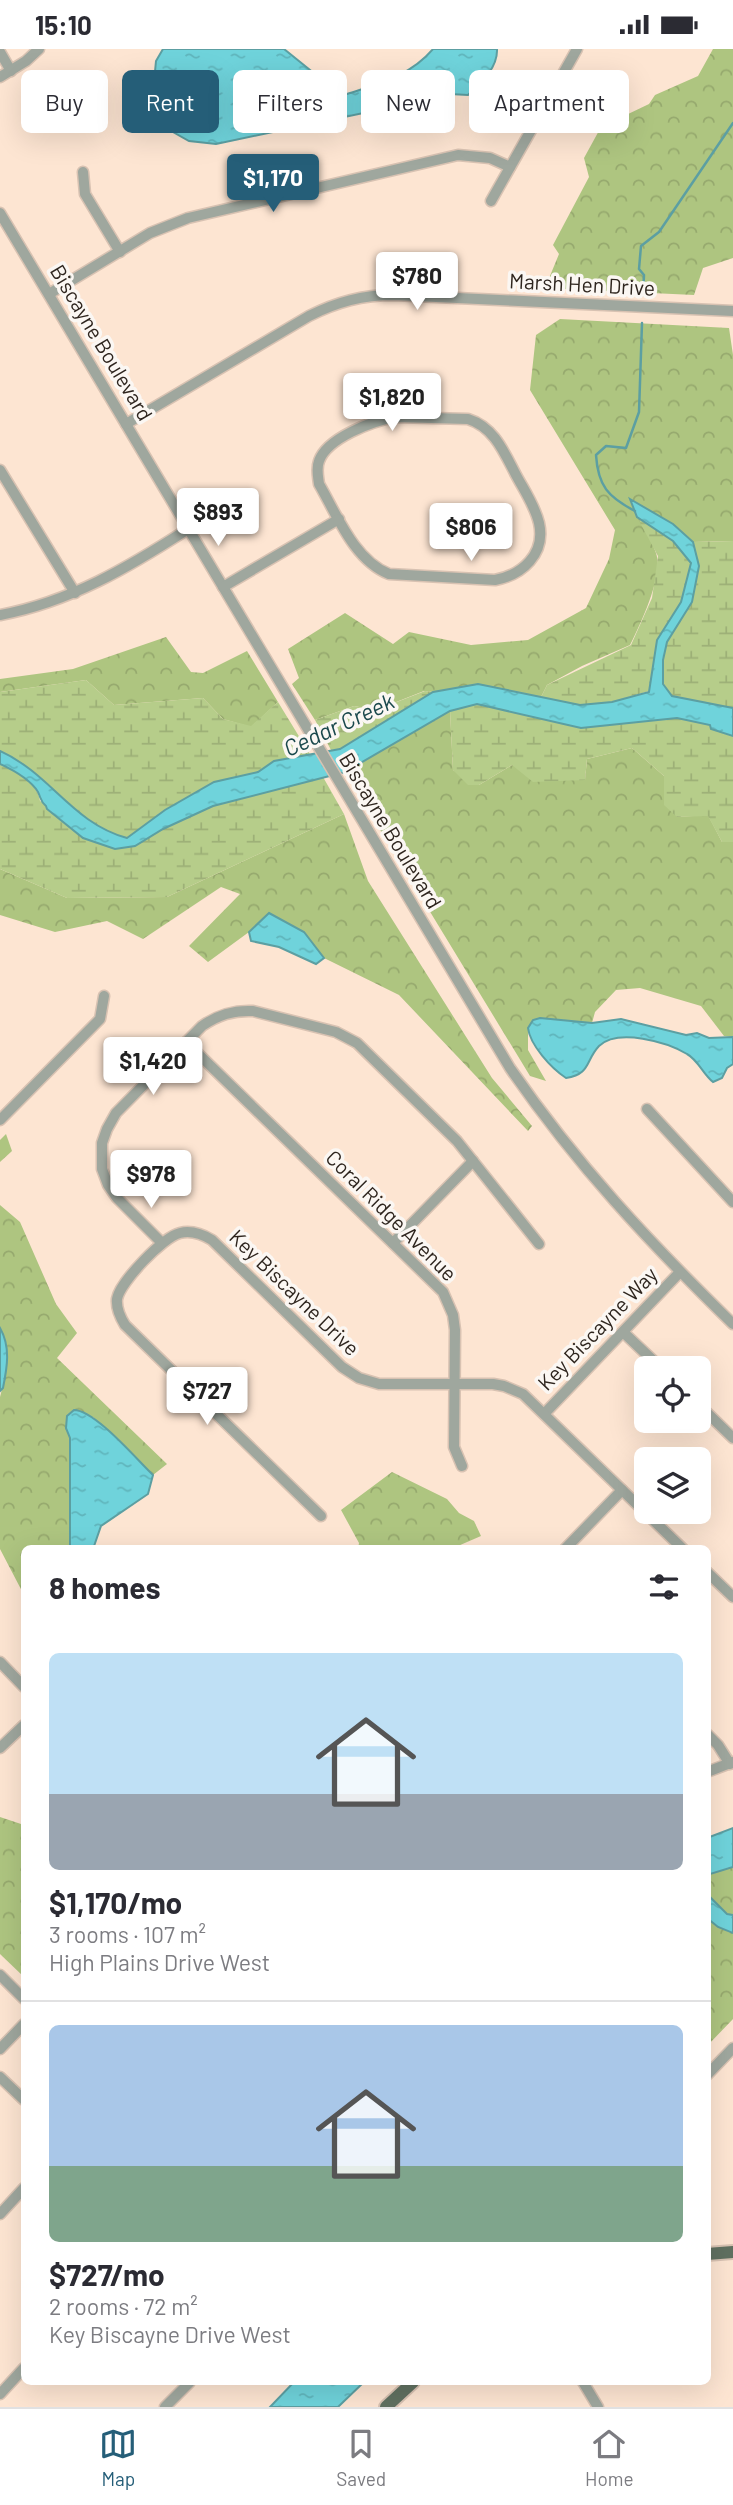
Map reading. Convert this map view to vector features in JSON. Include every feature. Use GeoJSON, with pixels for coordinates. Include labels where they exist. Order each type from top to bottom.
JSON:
{"type":"FeatureCollection","features":[{"type":"Feature","properties":{"kind":"main road"},"geometry":{"type":"LineString","coordinates":[[711,2254],[733,2252]]}},
{"type":"Feature","properties":{"kind":"main road"},"geometry":{"type":"LineString","coordinates":[[386,2407],[410,2385]]}},
{"type":"Feature","properties":{"kind":"street"},"geometry":{"type":"LineString","coordinates":[[0,78],[39,49]]}},
{"type":"Feature","properties":{"kind":"street"},"geometry":{"type":"LineString","coordinates":[[491,201],[578,49]]}},
{"type":"Feature","properties":{"kind":"street"},"geometry":{"type":"LineString","coordinates":[[0,52],[11,71]]}},
{"type":"Feature","properties":{"kind":"street"},"geometry":{"type":"LineString","coordinates":[[49,294],[150,233],[188,218],[441,158],[476,155],[491,158],[510,167]]}},
{"type":"Feature","properties":{"kind":"street"},"geometry":{"type":"LineString","coordinates":[[83,172],[85,194],[120,252]]}},
{"type":"Feature","properties":{"kind":"street","name":"Biscayne Boulevard"},"geometry":{"type":"LineString","coordinates":[[0,212],[480,1021],[537,1106],[607,1195],[733,1324]]}},
{"type":"Feature","properties":{"kind":"street","name":"Marsh Hen Drive"},"geometry":{"type":"LineString","coordinates":[[126,424],[327,306],[358,297],[394,295],[733,311]]}},
{"type":"Feature","properties":{"kind":"street"},"geometry":{"type":"LineString","coordinates":[[380,419],[456,419],[480,423],[495,437],[534,510],[540,533],[534,555],[527,565],[507,578],[495,580],[389,574],[368,562],[339,519],[319,484],[317,472],[319,460],[333,444],[380,419]]}},
{"type":"Feature","properties":{"kind":"street"},"geometry":{"type":"LineString","coordinates":[[0,470],[75,593]]}},
{"type":"Feature","properties":{"kind":"street"},"geometry":{"type":"LineString","coordinates":[[223,587],[339,519]]}},
{"type":"Feature","properties":{"kind":"street"},"geometry":{"type":"LineString","coordinates":[[0,615],[46,604],[75,593],[107,578],[188,529]]}},
{"type":"Feature","properties":{"kind":"street"},"geometry":{"type":"LineString","coordinates":[[0,1120],[100,1019],[104,996]]}},
{"type":"Feature","properties":{"kind":"street"},"geometry":{"type":"LineString","coordinates":[[321,1516],[125,1325],[120,1317],[117,1309],[120,1290],[162,1243],[117,1198],[102,1169],[102,1143],[116,1114],[202,1026],[228,1012],[253,1011],[347,1036],[448,1132],[539,1244]]}},
{"type":"Feature","properties":{"kind":"street","name":"Coral Ridge Avenue"},"geometry":{"type":"LineString","coordinates":[[186,1042],[435,1283],[449,1303],[455,1329],[454,1447],[462,1466]]}},
{"type":"Feature","properties":{"kind":"street"},"geometry":{"type":"LineString","coordinates":[[647,1109],[733,1202]]}},
{"type":"Feature","properties":{"kind":"street"},"geometry":{"type":"LineString","coordinates":[[393,1243],[473,1161]]}},
{"type":"Feature","properties":{"kind":"street","name":"Key Biscayne Drive"},"geometry":{"type":"LineString","coordinates":[[162,1243],[180,1233],[191,1232],[212,1240],[351,1374],[379,1384],[493,1384],[523,1394],[545,1412],[679,1545]]}},
{"type":"Feature","properties":{"kind":"street","name":"Key Biscayne Way"},"geometry":{"type":"LineString","coordinates":[[545,1412],[680,1272]]}},
{"type":"Feature","properties":{"kind":"street"},"geometry":{"type":"LineString","coordinates":[[624,1332],[649,1356]]}},
{"type":"Feature","properties":{"kind":"street"},"geometry":{"type":"LineString","coordinates":[[711,1416],[733,1437]]}},
{"type":"Feature","properties":{"kind":"street"},"geometry":{"type":"LineString","coordinates":[[569,1545],[622,1490]]}},
{"type":"Feature","properties":{"kind":"street"},"geometry":{"type":"LineString","coordinates":[[711,1576],[733,1597]]}},
{"type":"Feature","properties":{"kind":"street"},"geometry":{"type":"LineString","coordinates":[[0,1662],[21,1684]]}},
{"type":"Feature","properties":{"kind":"street"},"geometry":{"type":"LineString","coordinates":[[0,1748],[21,1727]]}},
{"type":"Feature","properties":{"kind":"street"},"geometry":{"type":"LineString","coordinates":[[711,1738],[732,1763],[711,1771]]}},
{"type":"Feature","properties":{"kind":"street"},"geometry":{"type":"LineString","coordinates":[[0,1975],[21,1996]]}},
{"type":"Feature","properties":{"kind":"street"},"geometry":{"type":"LineString","coordinates":[[0,2049],[21,2027]]}},
{"type":"Feature","properties":{"kind":"street"},"geometry":{"type":"LineString","coordinates":[[711,2070],[733,2047]]}},
{"type":"Feature","properties":{"kind":"street"},"geometry":{"type":"LineString","coordinates":[[0,2077],[21,2098]]}},
{"type":"Feature","properties":{"kind":"street"},"geometry":{"type":"LineString","coordinates":[[0,2214],[21,2191]]}},
{"type":"Feature","properties":{"kind":"street"},"geometry":{"type":"LineString","coordinates":[[0,2394],[21,2371]]}},
{"type":"Feature","properties":{"kind":"street"},"geometry":{"type":"LineString","coordinates":[[165,2407],[187,2385]]}},
{"type":"Feature","properties":{"kind":"street"},"geometry":{"type":"LineString","coordinates":[[585,2385],[598,2407]]}},
{"type":"Feature","properties":{"kind":"green space"},"geometry":{"type":"Polygon","coordinates":[[[713,49],[733,49],[733,258],[703,268],[694,295],[545,288],[559,254],[553,245],[589,177],[584,158],[598,133],[629,133],[629,114],[649,104],[655,95],[698,76],[713,49]]]}},
{"type":"Feature","properties":{"kind":"green space"},"geometry":{"type":"Polygon","coordinates":[[[560,319],[729,328],[733,355],[733,541],[693,542],[673,524],[630,500],[658,562],[650,600],[630,645],[547,685],[541,697],[478,684],[433,692],[424,691],[376,710],[354,706],[315,720],[292,684],[299,678],[288,649],[345,613],[393,644],[409,632],[471,645],[528,640],[586,608],[609,559],[615,530],[530,390],[536,335],[560,319]]]}},
{"type":"Feature","properties":{"kind":"green space"},"geometry":{"type":"Polygon","coordinates":[[[637,517],[673,541],[691,563],[681,602],[657,640],[649,691],[612,702],[580,705],[541,697],[547,685],[631,645],[652,598],[658,556],[637,517]]]}},
{"type":"Feature","properties":{"kind":"green space"},"geometry":{"type":"Polygon","coordinates":[[[733,541],[733,708],[672,696],[663,684],[663,660],[667,642],[692,602],[699,566],[693,542],[733,541]]]}},
{"type":"Feature","properties":{"kind":"green space"},"geometry":{"type":"Polygon","coordinates":[[[166,637],[191,672],[203,673],[247,651],[278,702],[251,727],[223,719],[203,698],[114,705],[86,680],[0,692],[0,679],[73,669],[166,637]]]}},
{"type":"Feature","properties":{"kind":"green space"},"geometry":{"type":"Polygon","coordinates":[[[86,680],[114,705],[203,698],[223,719],[251,726],[278,702],[311,756],[274,761],[258,772],[214,782],[165,810],[127,838],[91,821],[34,772],[0,751],[0,692],[86,680]]]}},
{"type":"Feature","properties":{"kind":"green space"},"geometry":{"type":"Polygon","coordinates":[[[425,691],[433,692],[340,749],[331,750],[315,720],[354,706],[376,710],[425,691]]]}},
{"type":"Feature","properties":{"kind":"green space"},"geometry":{"type":"Polygon","coordinates":[[[477,704],[581,728],[677,718],[711,725],[712,729],[733,736],[733,842],[722,842],[708,816],[677,817],[664,805],[664,776],[632,748],[587,759],[585,780],[533,782],[512,765],[479,785],[468,785],[453,770],[450,711],[477,704]]]}},
{"type":"Feature","properties":{"kind":"green space"},"geometry":{"type":"Polygon","coordinates":[[[450,711],[453,770],[479,785],[512,765],[585,780],[587,759],[632,748],[664,776],[677,817],[708,815],[722,842],[733,842],[733,1037],[724,1036],[701,1006],[640,988],[616,990],[595,1012],[592,1023],[540,1018],[528,1028],[528,1050],[546,1081],[530,1076],[345,772],[450,711]]]}},
{"type":"Feature","properties":{"kind":"green space"},"geometry":{"type":"Polygon","coordinates":[[[0,764],[30,783],[40,801],[135,845],[213,806],[323,777],[344,814],[167,897],[67,898],[0,869],[0,764]]]}},
{"type":"Feature","properties":{"kind":"green space"},"geometry":{"type":"Polygon","coordinates":[[[344,814],[368,881],[492,1078],[532,1126],[528,1131],[399,995],[324,958],[304,932],[269,913],[249,932],[208,962],[189,946],[240,894],[221,887],[143,939],[107,921],[55,932],[0,915],[0,869],[67,898],[167,897],[344,814]]]}},
{"type":"Feature","properties":{"kind":"green space"},"geometry":{"type":"Polygon","coordinates":[[[6,1134],[12,1151],[0,1162],[0,1140],[6,1134]]]}},
{"type":"Feature","properties":{"kind":"green space"},"geometry":{"type":"Polygon","coordinates":[[[0,1205],[20,1222],[56,1304],[77,1333],[57,1358],[167,1464],[153,1475],[93,1417],[66,1428],[70,1438],[70,1545],[21,1545],[21,1589],[0,1549],[0,1397],[5,1362],[0,1328],[0,1205]]]}},
{"type":"Feature","properties":{"kind":"green space"},"geometry":{"type":"Polygon","coordinates":[[[392,1472],[447,1499],[459,1513],[474,1521],[481,1536],[460,1545],[359,1545],[341,1510],[392,1472]]]}},
{"type":"Feature","properties":{"kind":"green space"},"geometry":{"type":"Polygon","coordinates":[[[0,1817],[21,1824],[21,1974],[0,1954],[0,1817]]]}},
{"type":"Feature","properties":{"kind":"green space"},"geometry":{"type":"Polygon","coordinates":[[[733,1867],[733,1915],[727,1914],[711,1898],[711,1874],[733,1867]]]}},
{"type":"Feature","properties":{"kind":"green space"},"geometry":{"type":"Polygon","coordinates":[[[711,1921],[733,1933],[733,2019],[711,2042],[711,1921]]]}},
{"type":"Feature","properties":{"kind":"water"},"geometry":{"type":"Polygon","coordinates":[[[163,49],[284,49],[310,70],[233,70],[233,133],[268,133],[216,144],[189,141],[175,133],[219,133],[219,70],[155,70],[156,61],[163,49]]]}},
{"type":"Feature","properties":{"kind":"water"},"geometry":{"type":"Polygon","coordinates":[[[433,49],[497,49],[491,70],[469,70],[468,95],[455,94],[455,70],[407,70],[433,49]]]}},
{"type":"Feature","properties":{"kind":"water"},"geometry":{"type":"Polygon","coordinates":[[[361,89],[361,114],[347,116],[347,94],[361,89]]]}},
{"type":"Feature","properties":{"kind":"water"},"geometry":{"type":"Polygon","coordinates":[[[630,499],[673,524],[693,542],[699,566],[692,602],[667,642],[663,660],[663,684],[672,696],[733,708],[733,736],[711,729],[710,725],[677,718],[581,728],[477,704],[450,711],[345,772],[213,806],[163,829],[135,846],[115,849],[83,838],[47,809],[31,783],[0,764],[0,751],[34,772],[91,821],[127,838],[165,810],[214,782],[258,772],[274,761],[340,749],[433,692],[478,684],[580,705],[612,702],[649,692],[657,640],[681,602],[691,563],[673,541],[637,517],[630,499]]]}},
{"type":"Feature","properties":{"kind":"water"},"geometry":{"type":"Polygon","coordinates":[[[269,913],[304,932],[324,958],[316,964],[279,947],[251,941],[249,932],[269,913]]]}},
{"type":"Feature","properties":{"kind":"water"},"geometry":{"type":"Polygon","coordinates":[[[540,1018],[592,1023],[621,1019],[686,1035],[697,1033],[709,1038],[733,1037],[733,1064],[727,1068],[722,1078],[713,1082],[694,1060],[678,1049],[655,1041],[618,1038],[599,1046],[584,1070],[566,1078],[542,1056],[533,1042],[528,1028],[533,1020],[540,1018]]]}},
{"type":"Feature","properties":{"kind":"water"},"geometry":{"type":"Polygon","coordinates":[[[0,1328],[6,1343],[7,1358],[3,1388],[0,1391],[0,1328]]]}},
{"type":"Feature","properties":{"kind":"water"},"geometry":{"type":"Polygon","coordinates":[[[74,1410],[93,1418],[153,1475],[148,1494],[101,1526],[94,1545],[70,1545],[70,1438],[66,1428],[67,1416],[74,1410]]]}},
{"type":"Feature","properties":{"kind":"water"},"geometry":{"type":"Polygon","coordinates":[[[733,1828],[733,1867],[711,1874],[711,1836],[733,1828]]]}},
{"type":"Feature","properties":{"kind":"water"},"geometry":{"type":"Polygon","coordinates":[[[711,1898],[727,1914],[733,1915],[733,1933],[711,1921],[711,1898]]]}},
{"type":"Feature","properties":{"kind":"water"},"geometry":{"type":"Polygon","coordinates":[[[291,2385],[361,2385],[338,2407],[270,2407],[291,2385]]]}},
{"type":"Feature","properties":{"kind":"waterway"},"geometry":{"type":"LineString","coordinates":[[643,295],[644,275],[639,269],[641,246],[659,232],[733,123]]}},
{"type":"Feature","properties":{"kind":"waterway"},"geometry":{"type":"LineString","coordinates":[[635,511],[618,501],[606,489],[599,475],[596,455],[606,446],[626,448],[639,412],[642,323]]}},
{"type":"Feature","properties":{"kind":"water label","name":"Cedar Creek"},"geometry":{"type":"Point","coordinates":[339,725]}}]}
